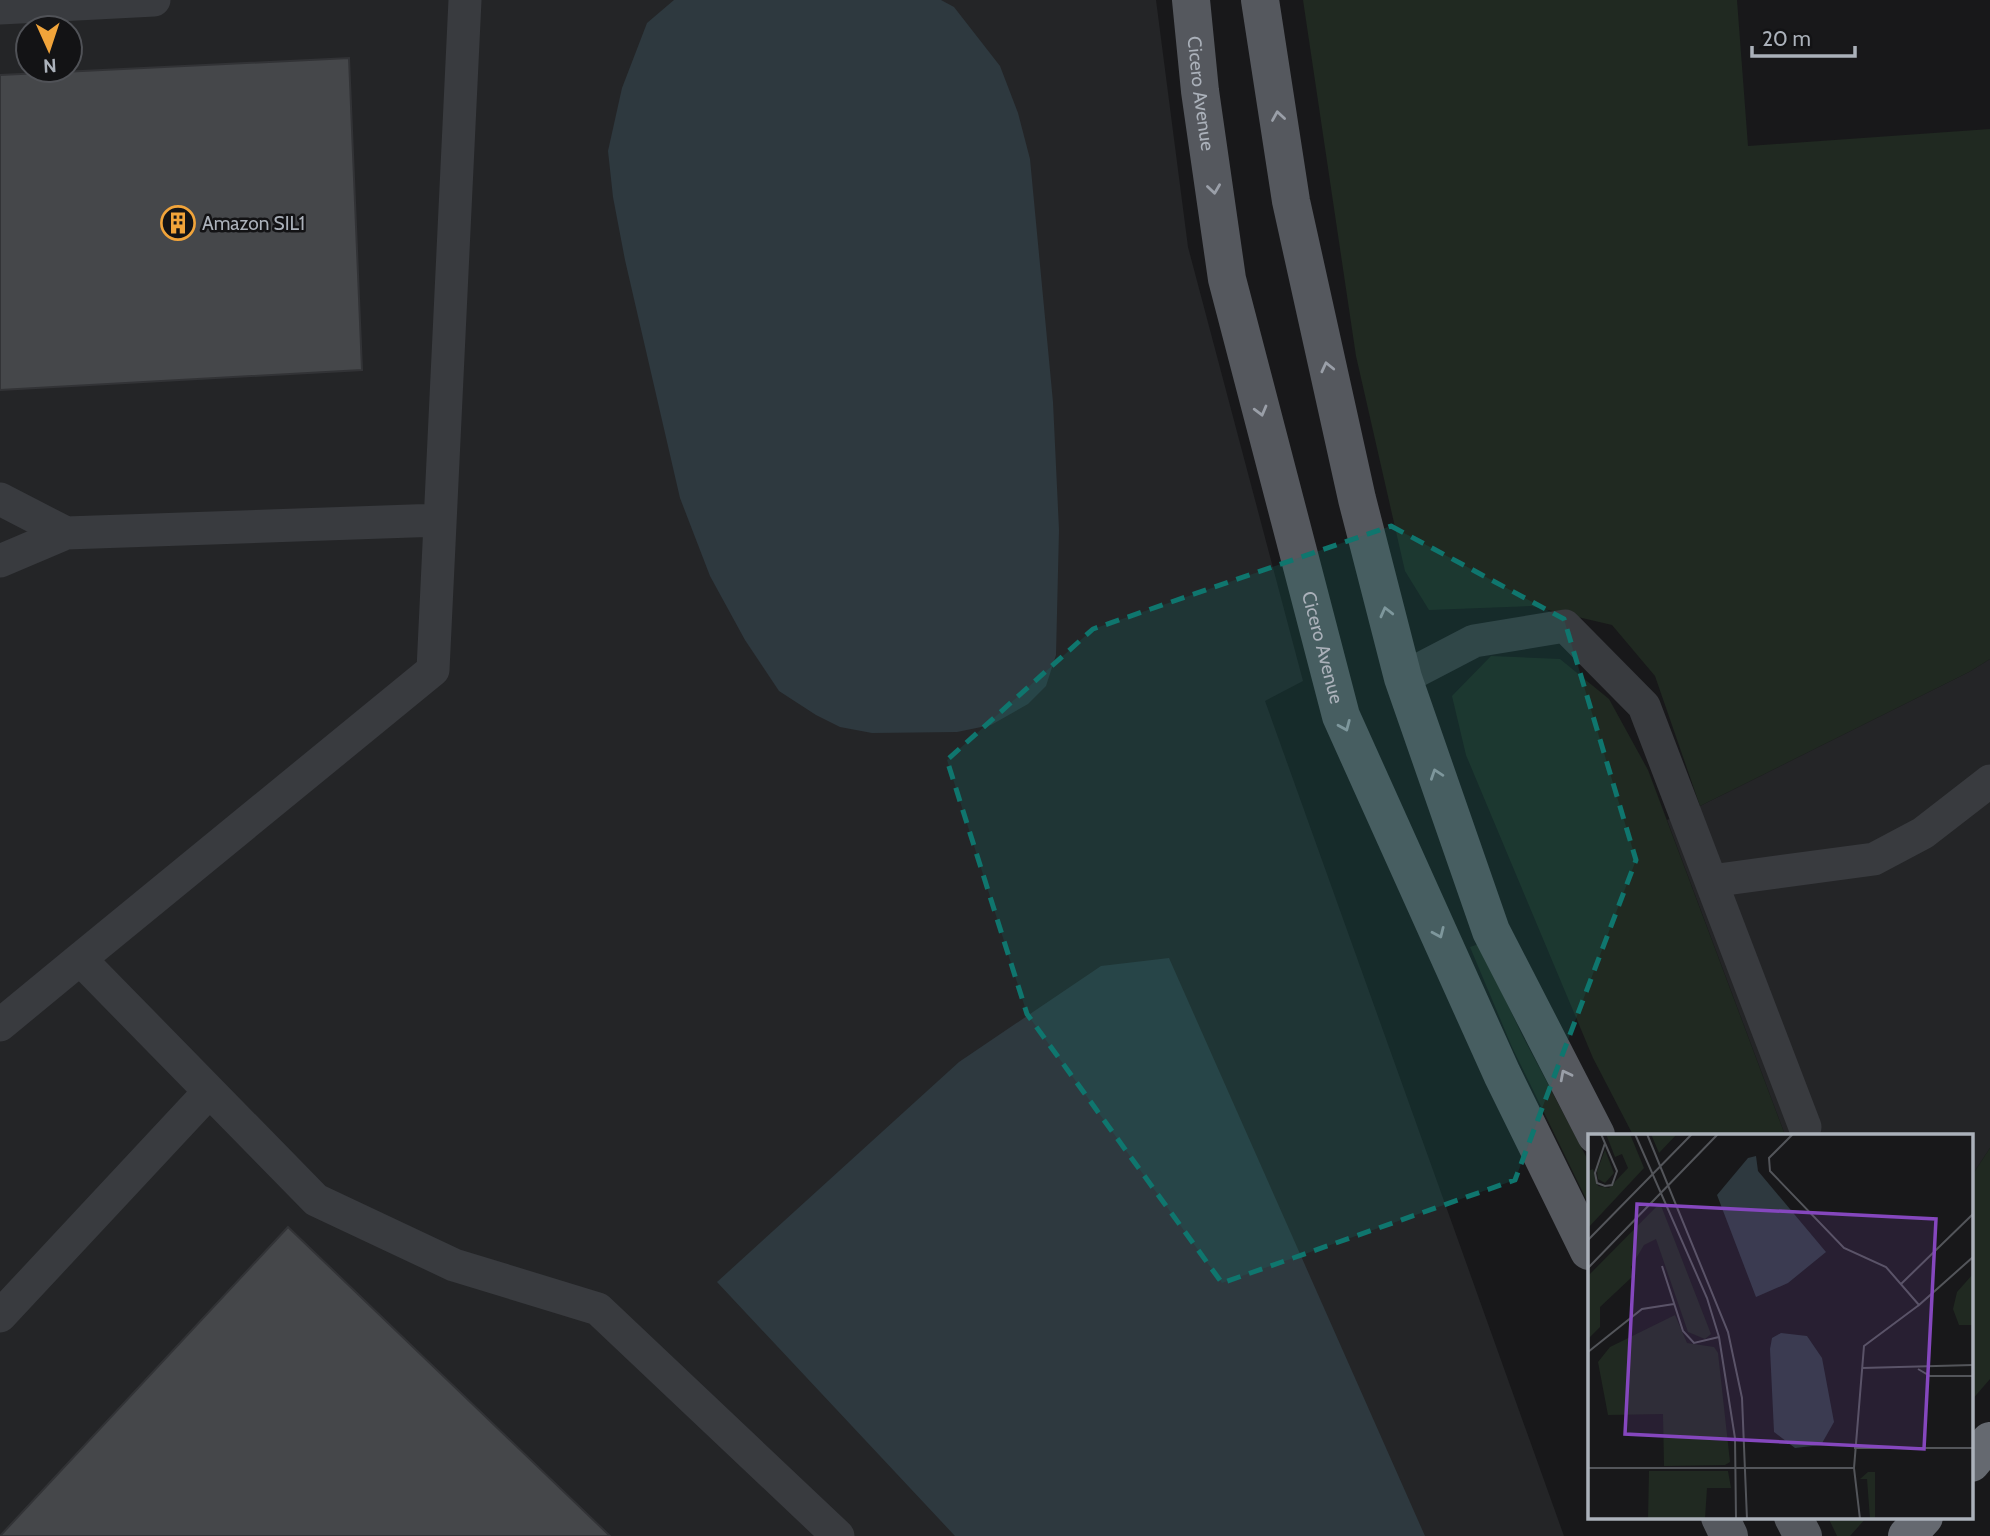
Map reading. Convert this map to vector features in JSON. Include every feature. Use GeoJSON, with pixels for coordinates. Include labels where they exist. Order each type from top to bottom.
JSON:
{"type":"FeatureCollection","features":[{"type":"Feature","properties":{"kind":"highway"},"geometry":{"type":"LineString","coordinates":[[1972,1463],[1990,1441]]}},
{"type":"Feature","properties":{"kind":"highway"},"geometry":{"type":"LineString","coordinates":[[1907,1536],[1923,1518]]}},
{"type":"Feature","properties":{"kind":"main road","name":"Cicero Avenue"},"geometry":{"type":"LineString","coordinates":[[1191,0],[1200,91],[1227,279],[1341,716],[1502,1074],[1588,1249]]}},
{"type":"Feature","properties":{"kind":"main road"},"geometry":{"type":"LineString","coordinates":[[1261,0],[1291,201],[1357,499],[1403,678],[1491,931],[1595,1134]]}},
{"type":"Feature","properties":{"kind":"main road"},"geometry":{"type":"LineString","coordinates":[[1720,1518],[1729,1536]]}},
{"type":"Feature","properties":{"kind":"main road"},"geometry":{"type":"LineString","coordinates":[[1794,1518],[1803,1536]]}},
{"type":"Feature","properties":{"kind":"street"},"geometry":{"type":"LineString","coordinates":[[0,8],[154,0]]}},
{"type":"Feature","properties":{"kind":"street"},"geometry":{"type":"LineString","coordinates":[[0,1026],[433,670],[465,0]]}},
{"type":"Feature","properties":{"kind":"street"},"geometry":{"type":"LineString","coordinates":[[0,499],[66,533]]}},
{"type":"Feature","properties":{"kind":"street"},"geometry":{"type":"LineString","coordinates":[[0,561],[66,533],[440,520]]}},
{"type":"Feature","properties":{"kind":"street"},"geometry":{"type":"LineString","coordinates":[[1403,678],[1474,641],[1565,626],[1644,706],[1805,1127]]}},
{"type":"Feature","properties":{"kind":"street"},"geometry":{"type":"LineString","coordinates":[[1710,881],[1874,859],[1923,833],[1990,780]]}},
{"type":"Feature","properties":{"kind":"street"},"geometry":{"type":"LineString","coordinates":[[80,959],[316,1200],[454,1265],[598,1310],[838,1536]]}},
{"type":"Feature","properties":{"kind":"street"},"geometry":{"type":"LineString","coordinates":[[0,1316],[209,1093]]}},
{"type":"Feature","properties":{"kind":"highlighted area"},"geometry":{"type":"Polygon","coordinates":[[[1391,526],[1564,619],[1636,860],[1515,1180],[1222,1283],[1027,1014],[947,760],[1093,629],[1391,526]]]}},
{"type":"Feature","properties":{"kind":"shaded area"},"geometry":{"type":"Polygon","coordinates":[[[0,0],[1156,0],[1188,247],[1303,681],[1265,701],[1564,1536],[0,1536],[0,0]]]}},
{"type":"Feature","properties":{"kind":"shaded area"},"geometry":{"type":"Polygon","coordinates":[[[674,0],[941,0],[954,7],[1000,66],[1018,113],[1030,159],[1053,402],[1059,530],[1056,655],[1046,686],[1028,704],[991,725],[957,732],[872,733],[840,727],[816,715],[779,691],[745,640],[710,576],[680,498],[625,260],[613,197],[608,151],[622,88],[647,23],[674,0]]]}},
{"type":"Feature","properties":{"kind":"shaded area"},"geometry":{"type":"Polygon","coordinates":[[[1303,0],[1737,0],[1748,146],[1990,129],[1990,659],[1969,672],[1700,806],[1655,676],[1612,625],[1531,606],[1429,610],[1405,571],[1356,356],[1303,0]]]}},
{"type":"Feature","properties":{"kind":"shaded area"},"geometry":{"type":"Polygon","coordinates":[[[1491,656],[1560,659],[1609,699],[1648,770],[1785,1134],[1632,1134],[1593,1058],[1466,755],[1452,696],[1491,656]]]}},
{"type":"Feature","properties":{"kind":"shaded area"},"geometry":{"type":"Polygon","coordinates":[[[1990,659],[1990,1148],[1972,1175],[1972,1134],[1785,1134],[1667,820],[1969,672],[1990,659]]]}},
{"type":"Feature","properties":{"kind":"shaded area"},"geometry":{"type":"Polygon","coordinates":[[[1479,944],[1522,1035],[1588,1160],[1588,1203],[1512,1047],[1470,947],[1479,944]]]}},
{"type":"Feature","properties":{"kind":"shaded area"},"geometry":{"type":"Polygon","coordinates":[[[1169,958],[1425,1536],[955,1536],[717,1282],[959,1062],[1101,966],[1169,958]]]}},
{"type":"Feature","properties":{"kind":"shaded area"},"geometry":{"type":"Polygon","coordinates":[[[1990,1148],[1990,1379],[1972,1400],[1972,1175],[1990,1148]]]}},
{"type":"Feature","properties":{"kind":"shaded area"},"geometry":{"type":"Polygon","coordinates":[[[1828,1518],[1866,1518],[1850,1536],[1837,1536],[1828,1518]]]}},
{"type":"Feature","properties":{"kind":"building","name":"Amazon SIL1"},"geometry":{"type":"Polygon","coordinates":[[[349,58],[362,370],[0,390],[0,75],[14,74],[14,84],[84,84],[84,71],[349,58]]]}},
{"type":"Feature","properties":{"kind":"building"},"geometry":{"type":"Polygon","coordinates":[[[288,1227],[610,1536],[0,1536],[288,1227]]]}},
{"type":"Feature","properties":{"kind":"place","name":"Amazon SIL1"},"geometry":{"type":"Point","coordinates":[178,223]}}]}
